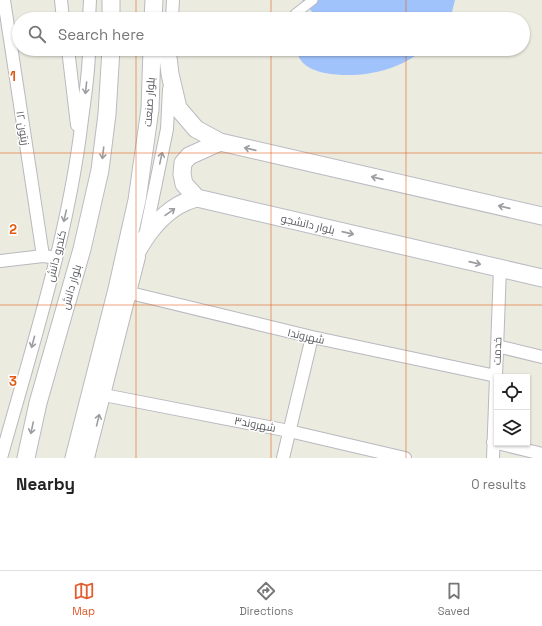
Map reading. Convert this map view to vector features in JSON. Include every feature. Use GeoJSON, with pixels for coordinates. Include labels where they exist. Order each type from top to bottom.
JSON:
{"type":"FeatureCollection","features":[{"type":"Feature","properties":{"kind":"main road"},"geometry":{"type":"LineString","coordinates":[[111,0],[111,12]]}},
{"type":"Feature","properties":{"kind":"main road"},"geometry":{"type":"LineString","coordinates":[[153,12],[154,1]]}},
{"type":"Feature","properties":{"kind":"main road"},"geometry":{"type":"LineString","coordinates":[[154,1],[157,12]]}},
{"type":"Feature","properties":{"kind":"main road","name":"بلوار دانش"},"geometry":{"type":"LineString","coordinates":[[26,458],[38,403],[84,242],[100,170],[107,114],[111,56]]}},
{"type":"Feature","properties":{"kind":"main road","name":"بلوار صنعت"},"geometry":{"type":"LineString","coordinates":[[123,291],[145,154],[150,109],[152,56]]}},
{"type":"Feature","properties":{"kind":"main road"},"geometry":{"type":"LineString","coordinates":[[168,56],[170,74],[178,108],[196,129],[220,142],[542,216]]}},
{"type":"Feature","properties":{"kind":"main road"},"geometry":{"type":"LineString","coordinates":[[74,458],[123,291],[144,240],[165,215],[186,201],[197,198],[184,184],[182,174],[183,163],[189,156],[220,142]]}},
{"type":"Feature","properties":{"kind":"main road","name":"بلوار دانشجو"},"geometry":{"type":"LineString","coordinates":[[197,198],[542,278]]}},
{"type":"Feature","properties":{"kind":"street","name":"زیتون ۱۲"},"geometry":{"type":"LineString","coordinates":[[4,0],[4,22],[43,256]]}},
{"type":"Feature","properties":{"kind":"street"},"geometry":{"type":"LineString","coordinates":[[61,0],[62,12]]}},
{"type":"Feature","properties":{"kind":"street"},"geometry":{"type":"LineString","coordinates":[[89,12],[90,0]]}},
{"type":"Feature","properties":{"kind":"street"},"geometry":{"type":"LineString","coordinates":[[172,12],[173,0]]}},
{"type":"Feature","properties":{"kind":"street"},"geometry":{"type":"LineString","coordinates":[[298,12],[313,0]]}},
{"type":"Feature","properties":{"kind":"street"},"geometry":{"type":"LineString","coordinates":[[69,56],[79,147]]}},
{"type":"Feature","properties":{"kind":"street","name":"کندرو دانش"},"geometry":{"type":"LineString","coordinates":[[1,458],[56,257],[74,176],[79,147],[88,56]]}},
{"type":"Feature","properties":{"kind":"street"},"geometry":{"type":"LineString","coordinates":[[144,240],[167,129],[171,56]]}},
{"type":"Feature","properties":{"kind":"street"},"geometry":{"type":"LineString","coordinates":[[0,262],[43,256],[56,257]]}},
{"type":"Feature","properties":{"kind":"street","name":"خدمت"},"geometry":{"type":"LineString","coordinates":[[496,374],[500,268]]}},
{"type":"Feature","properties":{"kind":"street"},"geometry":{"type":"LineString","coordinates":[[88,458],[104,395],[123,291]]}},
{"type":"Feature","properties":{"kind":"street","name":"شهروند۱"},"geometry":{"type":"LineString","coordinates":[[123,291],[312,337],[494,376]]}},
{"type":"Feature","properties":{"kind":"street"},"geometry":{"type":"LineString","coordinates":[[283,458],[312,337]]}},
{"type":"Feature","properties":{"kind":"street"},"geometry":{"type":"LineString","coordinates":[[497,346],[542,357]]}},
{"type":"Feature","properties":{"kind":"street","name":"شهروند۳"},"geometry":{"type":"LineString","coordinates":[[104,395],[289,431],[405,458]]}},
{"type":"Feature","properties":{"kind":"street"},"geometry":{"type":"LineString","coordinates":[[18,397],[38,403]]}},
{"type":"Feature","properties":{"kind":"street","name":"خدمت"},"geometry":{"type":"LineString","coordinates":[[493,458],[494,410]]}},
{"type":"Feature","properties":{"kind":"street"},"geometry":{"type":"LineString","coordinates":[[493,442],[542,454]]}},
{"type":"Feature","properties":{"kind":"water"},"geometry":{"type":"Polygon","coordinates":[[[302,0],[455,0],[452,12],[312,12],[302,0]]]}},
{"type":"Feature","properties":{"kind":"water"},"geometry":{"type":"Polygon","coordinates":[[[299,56],[415,56],[402,63],[377,72],[351,75],[338,75],[315,70],[306,66],[299,56]]]}}]}
